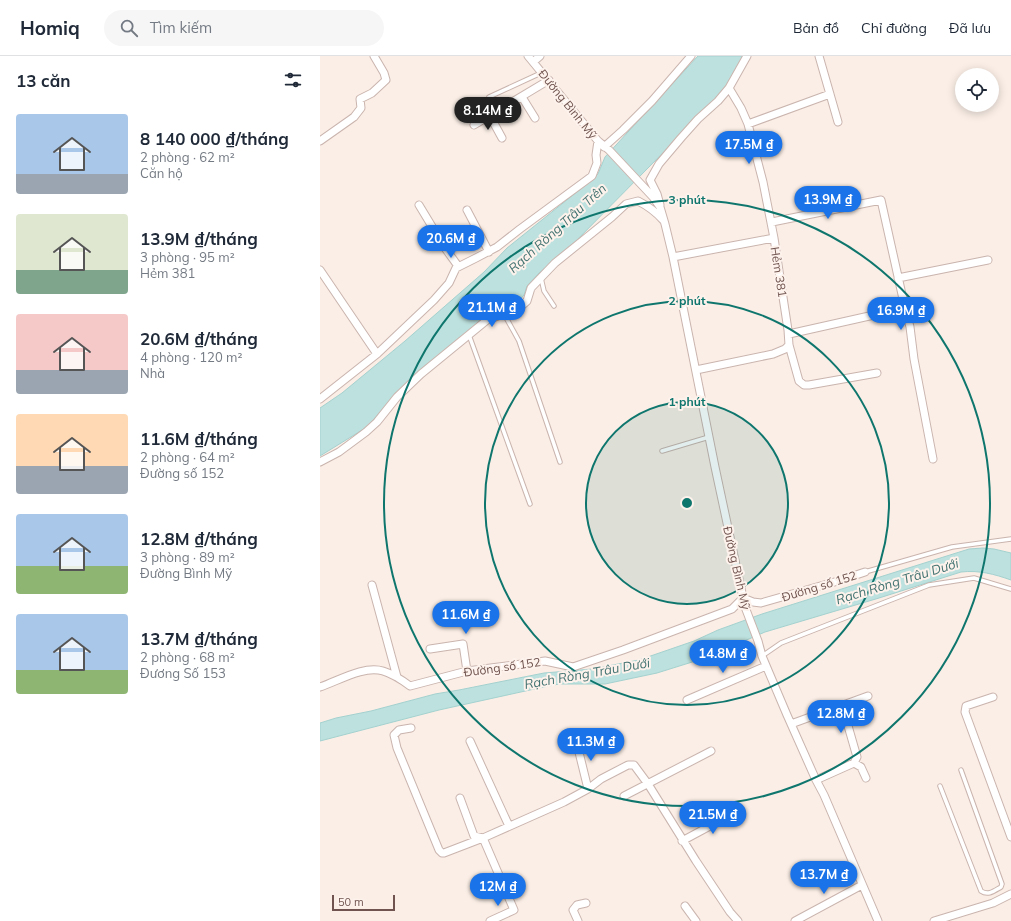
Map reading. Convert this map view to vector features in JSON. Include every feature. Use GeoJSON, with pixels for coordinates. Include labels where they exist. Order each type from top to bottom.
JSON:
{"type":"FeatureCollection","features":[{"type":"Feature","properties":{"kind":"street"},"geometry":{"type":"LineString","coordinates":[[320,141],[354,117],[361,108],[360,99],[372,93],[386,80],[384,73],[374,56]]}},
{"type":"Feature","properties":{"kind":"street"},"geometry":{"type":"LineString","coordinates":[[531,59],[540,56]]}},
{"type":"Feature","properties":{"kind":"street"},"geometry":{"type":"LineString","coordinates":[[606,148],[652,101],[691,56]]}},
{"type":"Feature","properties":{"kind":"street"},"geometry":{"type":"LineString","coordinates":[[660,207],[657,194],[650,180],[659,164],[698,119],[718,101],[729,88],[747,56]]}},
{"type":"Feature","properties":{"kind":"street"},"geometry":{"type":"LineString","coordinates":[[818,56],[838,122]]}},
{"type":"Feature","properties":{"kind":"street","name":"Đường Bình Mỹ"},"geometry":{"type":"LineString","coordinates":[[531,59],[598,141],[653,197],[660,207],[666,224],[745,607],[766,666],[824,795],[878,921]]}},
{"type":"Feature","properties":{"kind":"street"},"geometry":{"type":"LineString","coordinates":[[474,125],[549,80]]}},
{"type":"Feature","properties":{"kind":"street","name":"Hẻm 381"},"geometry":{"type":"LineString","coordinates":[[729,88],[741,108],[748,124],[763,182],[772,222],[789,344],[799,381],[804,385],[809,385],[877,373]]}},
{"type":"Feature","properties":{"kind":"street"},"geometry":{"type":"LineString","coordinates":[[748,124],[830,94]]}},
{"type":"Feature","properties":{"kind":"street"},"geometry":{"type":"LineString","coordinates":[[522,97],[535,118]]}},
{"type":"Feature","properties":{"kind":"street"},"geometry":{"type":"LineString","coordinates":[[490,116],[502,138]]}},
{"type":"Feature","properties":{"kind":"street"},"geometry":{"type":"LineString","coordinates":[[320,399],[377,354],[434,300],[449,284],[458,266],[497,247],[592,176],[597,163],[596,155],[598,141]]}},
{"type":"Feature","properties":{"kind":"street"},"geometry":{"type":"LineString","coordinates":[[772,222],[881,200],[910,327],[914,359],[933,459]]}},
{"type":"Feature","properties":{"kind":"street"},"geometry":{"type":"LineString","coordinates":[[320,462],[339,452],[366,432],[377,422],[397,397],[421,374],[487,320],[519,308],[527,301],[531,288],[555,263],[626,204],[638,201],[647,205],[666,224]]}},
{"type":"Feature","properties":{"kind":"street"},"geometry":{"type":"LineString","coordinates":[[419,205],[445,248],[458,266]]}},
{"type":"Feature","properties":{"kind":"street"},"geometry":{"type":"LineString","coordinates":[[467,210],[489,252]]}},
{"type":"Feature","properties":{"kind":"street"},"geometry":{"type":"LineString","coordinates":[[673,257],[774,238]]}},
{"type":"Feature","properties":{"kind":"street"},"geometry":{"type":"LineString","coordinates":[[898,278],[988,260]]}},
{"type":"Feature","properties":{"kind":"street"},"geometry":{"type":"LineString","coordinates":[[320,270],[377,354]]}},
{"type":"Feature","properties":{"kind":"street"},"geometry":{"type":"LineString","coordinates":[[788,334],[905,308]]}},
{"type":"Feature","properties":{"kind":"street"},"geometry":{"type":"LineString","coordinates":[[696,370],[773,354],[785,349],[789,344]]}},
{"type":"Feature","properties":{"kind":"street","name":"Đường số 152"},"geometry":{"type":"LineString","coordinates":[[320,687],[363,670],[382,670],[397,677],[410,686],[467,671],[545,661],[573,667],[732,609],[743,598],[761,603],[865,572]]}},
{"type":"Feature","properties":{"kind":"street"},"geometry":{"type":"LineString","coordinates":[[372,586],[397,677]]}},
{"type":"Feature","properties":{"kind":"street"},"geometry":{"type":"LineString","coordinates":[[430,650],[462,644],[467,671]]}},
{"type":"Feature","properties":{"kind":"street"},"geometry":{"type":"LineString","coordinates":[[687,700],[766,666]]}},
{"type":"Feature","properties":{"kind":"street"},"geometry":{"type":"LineString","coordinates":[[791,724],[868,696]]}},
{"type":"Feature","properties":{"kind":"street"},"geometry":{"type":"LineString","coordinates":[[993,696],[968,705],[965,708],[965,712],[1011,837]]}},
{"type":"Feature","properties":{"kind":"street"},"geometry":{"type":"LineString","coordinates":[[816,780],[854,763],[857,757],[842,706]]}},
{"type":"Feature","properties":{"kind":"street"},"geometry":{"type":"LineString","coordinates":[[411,728],[399,730],[394,735],[439,850],[442,853],[483,838],[564,802],[588,789],[601,779],[628,765],[634,765],[648,784],[682,841],[730,912],[738,921]]}},
{"type":"Feature","properties":{"kind":"street"},"geometry":{"type":"LineString","coordinates":[[576,740],[588,789]]}},
{"type":"Feature","properties":{"kind":"street"},"geometry":{"type":"LineString","coordinates":[[470,741],[509,826]]}},
{"type":"Feature","properties":{"kind":"street"},"geometry":{"type":"LineString","coordinates":[[624,796],[711,751]]}},
{"type":"Feature","properties":{"kind":"street"},"geometry":{"type":"LineString","coordinates":[[854,763],[860,767],[866,778]]}},
{"type":"Feature","properties":{"kind":"street"},"geometry":{"type":"LineString","coordinates":[[460,798],[474,836],[483,838]]}},
{"type":"Feature","properties":{"kind":"street"},"geometry":{"type":"LineString","coordinates":[[682,841],[736,812]]}},
{"type":"Feature","properties":{"kind":"street"},"geometry":{"type":"LineString","coordinates":[[483,838],[514,910],[490,921]]}},
{"type":"Feature","properties":{"kind":"street"},"geometry":{"type":"LineString","coordinates":[[795,921],[862,885]]}},
{"type":"Feature","properties":{"kind":"street"},"geometry":{"type":"LineString","coordinates":[[934,921],[993,903],[1011,894]]}},
{"type":"Feature","properties":{"kind":"street"},"geometry":{"type":"LineString","coordinates":[[578,921],[573,910],[577,905],[586,903]]}},
{"type":"Feature","properties":{"kind":"street"},"geometry":{"type":"LineString","coordinates":[[685,906],[696,921]]}},
{"type":"Feature","properties":{"kind":"lane"},"geometry":{"type":"LineString","coordinates":[[489,97],[542,72]]}},
{"type":"Feature","properties":{"kind":"lane"},"geometry":{"type":"LineString","coordinates":[[541,277],[544,291],[554,306]]}},
{"type":"Feature","properties":{"kind":"lane"},"geometry":{"type":"LineString","coordinates":[[504,314],[519,342],[560,462]]}},
{"type":"Feature","properties":{"kind":"lane"},"geometry":{"type":"LineString","coordinates":[[469,335],[530,504]]}},
{"type":"Feature","properties":{"kind":"lane"},"geometry":{"type":"LineString","coordinates":[[662,451],[709,437]]}},
{"type":"Feature","properties":{"kind":"lane"},"geometry":{"type":"LineString","coordinates":[[865,572],[952,547],[1011,539]]}},
{"type":"Feature","properties":{"kind":"lane"},"geometry":{"type":"LineString","coordinates":[[762,656],[781,643],[929,585],[974,578],[1011,589]]}},
{"type":"Feature","properties":{"kind":"lane"},"geometry":{"type":"LineString","coordinates":[[940,786],[981,891],[989,893],[1001,887],[1002,884],[961,770]]}},
{"type":"Feature","properties":{"kind":"lane"},"geometry":{"type":"LineString","coordinates":[[989,893],[993,903]]}},
{"type":"Feature","properties":{"kind":"water","name":"Rạch Ròng Trâu Trên"},"geometry":{"type":"Polygon","coordinates":[[[698,56],[743,56],[723,92],[569,248],[539,273],[527,286],[524,295],[519,301],[498,311],[483,321],[405,384],[367,427],[320,456],[320,408],[342,393],[405,341],[484,272],[507,248],[598,174],[605,157],[698,56]]]}},
{"type":"Feature","properties":{"kind":"water","name":"Rạch Ròng Trâu Dưới"},"geometry":{"type":"Polygon","coordinates":[[[983,548],[1011,553],[1011,580],[986,573],[961,572],[765,632],[705,658],[657,673],[605,684],[559,684],[539,688],[439,710],[320,741],[320,723],[336,718],[371,711],[435,694],[544,673],[592,669],[639,660],[694,641],[718,630],[762,614],[969,549],[983,548]]]}}]}
